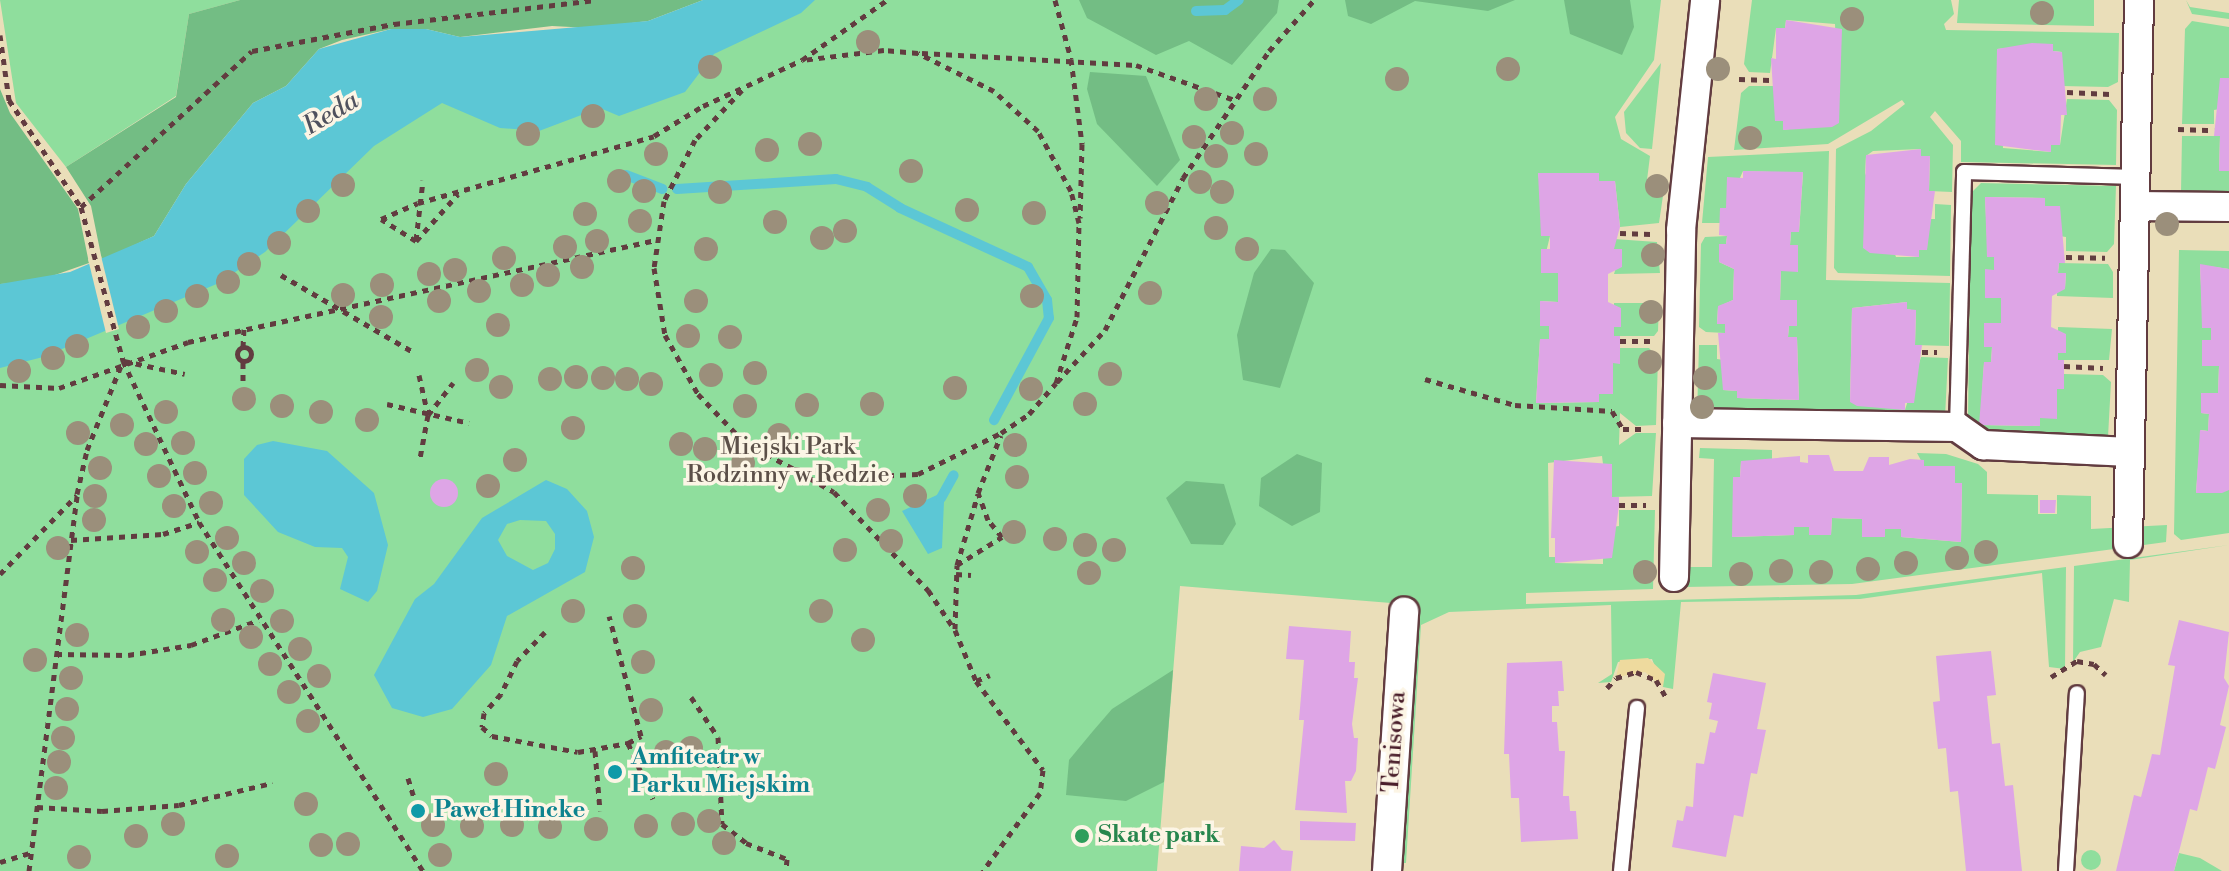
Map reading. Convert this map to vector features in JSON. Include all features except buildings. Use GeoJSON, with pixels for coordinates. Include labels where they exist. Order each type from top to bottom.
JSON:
{"type":"FeatureCollection","features":[{"type":"Feature","properties":{"kind":"street"},"geometry":{"type":"LineString","coordinates":[[1674,577],[1669,426],[1681,230],[1705,0]]}},
{"type":"Feature","properties":{"kind":"street"},"geometry":{"type":"LineString","coordinates":[[2128,543],[2139,0]]}},
{"type":"Feature","properties":{"kind":"street"},"geometry":{"type":"LineString","coordinates":[[2135,206],[2229,207]]}},
{"type":"Feature","properties":{"kind":"street"},"geometry":{"type":"LineString","coordinates":[[1669,426],[1957,427],[1983,445],[2130,452]]}},
{"type":"Feature","properties":{"kind":"street","name":"Tenisowa"},"geometry":{"type":"LineString","coordinates":[[1387,871],[1404,612]]}},
{"type":"Feature","properties":{"kind":"lane"},"geometry":{"type":"LineString","coordinates":[[1957,427],[1964,172],[2136,177]]}},
{"type":"Feature","properties":{"kind":"lane"},"geometry":{"type":"LineString","coordinates":[[2066,871],[2077,693]]}},
{"type":"Feature","properties":{"kind":"lane"},"geometry":{"type":"LineString","coordinates":[[1621,871],[1637,708]]}},
{"type":"Feature","properties":{"kind":"path"},"geometry":{"type":"LineString","coordinates":[[81,207],[252,51],[394,24],[596,0]]}},
{"type":"Feature","properties":{"kind":"path"},"geometry":{"type":"LineString","coordinates":[[416,241],[381,219],[418,203],[654,136],[703,106],[802,60],[887,0]]}},
{"type":"Feature","properties":{"kind":"path"},"geometry":{"type":"LineString","coordinates":[[1055,0],[1071,59],[1082,144],[1077,317],[1056,383]]}},
{"type":"Feature","properties":{"kind":"path"},"geometry":{"type":"LineString","coordinates":[[794,469],[852,477],[918,474],[1001,433],[1029,414],[1105,330],[1183,178],[1235,100],[1314,0]]}},
{"type":"Feature","properties":{"kind":"path"},"geometry":{"type":"LineString","coordinates":[[0,35],[9,100],[81,207],[123,361],[199,522],[259,620],[423,871]]}},
{"type":"Feature","properties":{"kind":"path"},"geometry":{"type":"LineString","coordinates":[[802,60],[884,50],[1136,65],[1235,100]]}},
{"type":"Feature","properties":{"kind":"path"},"geometry":{"type":"LineString","coordinates":[[918,53],[994,91],[1038,131],[1071,191],[1079,223]]}},
{"type":"Feature","properties":{"kind":"path"},"geometry":{"type":"LineString","coordinates":[[1739,79],[1770,80]]}},
{"type":"Feature","properties":{"kind":"path"},"geometry":{"type":"LineString","coordinates":[[742,90],[695,140],[664,201],[654,268],[665,335],[698,394],[745,443],[834,492],[928,590],[955,630],[976,681],[1043,770],[1040,793],[983,871]]}},
{"type":"Feature","properties":{"kind":"path"},"geometry":{"type":"LineString","coordinates":[[2067,92],[2121,94]]}},
{"type":"Feature","properties":{"kind":"path"},"geometry":{"type":"LineString","coordinates":[[2178,129],[2214,130]]}},
{"type":"Feature","properties":{"kind":"path"},"geometry":{"type":"LineString","coordinates":[[416,241],[423,180]]}},
{"type":"Feature","properties":{"kind":"path"},"geometry":{"type":"LineString","coordinates":[[416,241],[458,193]]}},
{"type":"Feature","properties":{"kind":"path"},"geometry":{"type":"LineString","coordinates":[[1620,233],[1664,234]]}},
{"type":"Feature","properties":{"kind":"path"},"geometry":{"type":"LineString","coordinates":[[0,385],[59,388],[123,361],[244,329],[656,240]]}},
{"type":"Feature","properties":{"kind":"path"},"geometry":{"type":"LineString","coordinates":[[2066,257],[2117,258]]}},
{"type":"Feature","properties":{"kind":"path"},"geometry":{"type":"LineString","coordinates":[[281,275],[415,353]]}},
{"type":"Feature","properties":{"kind":"path"},"geometry":{"type":"LineString","coordinates":[[243,381],[243,360],[250,354],[243,347],[244,329]]}},
{"type":"Feature","properties":{"kind":"path"},"geometry":{"type":"LineString","coordinates":[[1620,341],[1662,341]]}},
{"type":"Feature","properties":{"kind":"path"},"geometry":{"type":"LineString","coordinates":[[123,361],[185,374]]}},
{"type":"Feature","properties":{"kind":"path"},"geometry":{"type":"LineString","coordinates":[[29,871],[77,494],[87,450],[123,361]]}},
{"type":"Feature","properties":{"kind":"path"},"geometry":{"type":"LineString","coordinates":[[2064,366],[2115,368]]}},
{"type":"Feature","properties":{"kind":"path"},"geometry":{"type":"LineString","coordinates":[[419,375],[428,415],[420,458]]}},
{"type":"Feature","properties":{"kind":"path"},"geometry":{"type":"LineString","coordinates":[[1425,379],[1515,405],[1612,411],[1623,429],[1669,426]]}},
{"type":"Feature","properties":{"kind":"path"},"geometry":{"type":"LineString","coordinates":[[428,415],[453,383]]}},
{"type":"Feature","properties":{"kind":"path"},"geometry":{"type":"LineString","coordinates":[[387,404],[469,423]]}},
{"type":"Feature","properties":{"kind":"path"},"geometry":{"type":"LineString","coordinates":[[955,630],[957,565],[978,493],[1001,433]]}},
{"type":"Feature","properties":{"kind":"path"},"geometry":{"type":"LineString","coordinates":[[957,565],[1002,537],[988,520],[978,493]]}},
{"type":"Feature","properties":{"kind":"path"},"geometry":{"type":"LineString","coordinates":[[0,574],[77,494]]}},
{"type":"Feature","properties":{"kind":"path"},"geometry":{"type":"LineString","coordinates":[[1619,505],[1659,505]]}},
{"type":"Feature","properties":{"kind":"path"},"geometry":{"type":"LineString","coordinates":[[71,540],[163,534],[199,522]]}},
{"type":"Feature","properties":{"kind":"path"},"geometry":{"type":"LineString","coordinates":[[956,574],[971,575]]}},
{"type":"Feature","properties":{"kind":"path"},"geometry":{"type":"LineString","coordinates":[[545,632],[517,661],[501,694],[484,713],[482,727],[492,736],[595,751],[628,743],[641,736],[609,616]]}},
{"type":"Feature","properties":{"kind":"path"},"geometry":{"type":"LineString","coordinates":[[56,654],[128,655],[191,645],[259,620]]}},
{"type":"Feature","properties":{"kind":"path"},"geometry":{"type":"LineString","coordinates":[[2051,677],[2077,661],[2094,664],[2106,675]]}},
{"type":"Feature","properties":{"kind":"path"},"geometry":{"type":"LineString","coordinates":[[1607,688],[1616,678],[1636,672],[1656,680],[1666,697]]}},
{"type":"Feature","properties":{"kind":"path"},"geometry":{"type":"LineString","coordinates":[[976,681],[990,675]]}},
{"type":"Feature","properties":{"kind":"path"},"geometry":{"type":"LineString","coordinates":[[691,697],[718,737],[722,824],[746,843],[787,859],[786,871]]}},
{"type":"Feature","properties":{"kind":"path"},"geometry":{"type":"LineString","coordinates":[[628,743],[653,799]]}},
{"type":"Feature","properties":{"kind":"path"},"geometry":{"type":"LineString","coordinates":[[595,751],[600,811]]}},
{"type":"Feature","properties":{"kind":"path"},"geometry":{"type":"LineString","coordinates":[[408,778],[416,804]]}},
{"type":"Feature","properties":{"kind":"path"},"geometry":{"type":"LineString","coordinates":[[37,807],[102,811],[179,805],[272,783]]}},
{"type":"Feature","properties":{"kind":"path"},"geometry":{"type":"LineString","coordinates":[[0,862],[32,852]]}},
{"type":"Feature","properties":{"kind":"green space"},"geometry":{"type":"Polygon","coordinates":[[[0,0],[240,0],[189,14],[176,96],[66,167],[16,103],[0,0]]]}},
{"type":"Feature","properties":{"kind":"green space"},"geometry":{"type":"Polygon","coordinates":[[[240,0],[703,0],[648,21],[590,28],[552,26],[460,37],[426,29],[391,29],[342,40],[319,49],[286,86],[253,103],[186,184],[154,236],[102,260],[91,206],[66,167],[176,97],[189,14],[240,0]]]}},
{"type":"Feature","properties":{"kind":"green space","name":"Miejski Park Rodzinny w Redzie"},"geometry":{"type":"Polygon","coordinates":[[[784,0],[1661,0],[1654,60],[1615,117],[1621,139],[1650,156],[1647,180],[1665,182],[1659,223],[1620,227],[1615,181],[1599,181],[1599,174],[1538,174],[1550,236],[1541,273],[1558,273],[1558,302],[1541,301],[1540,326],[1549,326],[1549,339],[1540,339],[1536,403],[1599,402],[1599,394],[1613,394],[1613,363],[1620,363],[1620,348],[1649,348],[1658,358],[1656,425],[1636,426],[1620,413],[1619,445],[1636,433],[1656,433],[1652,496],[1612,497],[1612,465],[1603,464],[1602,456],[1548,463],[1549,557],[1555,557],[1556,563],[1603,564],[1603,557],[1612,557],[1612,527],[1619,526],[1619,510],[1655,510],[1653,589],[1526,593],[1526,604],[1856,595],[2066,567],[2065,669],[2049,667],[2042,573],[1860,599],[1681,602],[1673,689],[1663,687],[1652,659],[1618,662],[1611,682],[1598,683],[1612,674],[1611,605],[1449,612],[1421,625],[1406,863],[1401,863],[1416,605],[1180,586],[1157,871],[0,871],[0,323],[375,112],[784,0]]]}},
{"type":"Feature","properties":{"kind":"green space"},"geometry":{"type":"Polygon","coordinates":[[[1079,0],[1279,0],[1277,13],[1232,65],[1189,41],[1156,55],[1087,18],[1079,0]]]}},
{"type":"Feature","properties":{"kind":"green space"},"geometry":{"type":"Polygon","coordinates":[[[1345,0],[1515,0],[1488,11],[1415,1],[1371,24],[1348,16],[1345,0]]]}},
{"type":"Feature","properties":{"kind":"green space"},"geometry":{"type":"Polygon","coordinates":[[[1564,0],[1630,0],[1634,27],[1622,55],[1570,34],[1564,0]]]}},
{"type":"Feature","properties":{"kind":"green space"},"geometry":{"type":"Polygon","coordinates":[[[1752,0],[1951,0],[1954,14],[1944,24],[1946,30],[2119,33],[2118,82],[2108,87],[2062,86],[2062,52],[2053,51],[2053,44],[1997,49],[2003,148],[2051,152],[2051,145],[2060,145],[2067,99],[2109,100],[2117,110],[2116,165],[1961,162],[1961,141],[1935,111],[1930,117],[1953,145],[1952,192],[1929,191],[1930,156],[1921,156],[1921,149],[1873,151],[1866,156],[1865,173],[1896,257],[1919,257],[1919,250],[1927,249],[1928,219],[1935,219],[1935,204],[1951,205],[1950,276],[1838,273],[1834,268],[1836,149],[1871,131],[1905,104],[1902,100],[1828,144],[1734,150],[1741,93],[1749,86],[1775,86],[1775,121],[1783,121],[1783,130],[1839,122],[1835,24],[1786,20],[1785,28],[1776,28],[1770,73],[1749,72],[1744,64],[1752,0]]]}},
{"type":"Feature","properties":{"kind":"green space"},"geometry":{"type":"Polygon","coordinates":[[[1959,0],[2094,0],[2094,26],[1957,23],[1959,0]]]}},
{"type":"Feature","properties":{"kind":"green space"},"geometry":{"type":"Polygon","coordinates":[[[2186,0],[2190,7],[2229,13],[2229,19],[2192,14],[2186,0]]]}},
{"type":"Feature","properties":{"kind":"green space"},"geometry":{"type":"Polygon","coordinates":[[[2192,21],[2229,27],[2229,78],[2220,109],[2214,110],[2214,124],[2182,124],[2185,29],[2192,21]]]}},
{"type":"Feature","properties":{"kind":"green space"},"geometry":{"type":"Polygon","coordinates":[[[1661,63],[1652,149],[1640,148],[1626,133],[1624,112],[1661,63]]]}},
{"type":"Feature","properties":{"kind":"green space"},"geometry":{"type":"Polygon","coordinates":[[[1090,72],[1146,76],[1180,160],[1157,186],[1097,124],[1087,89],[1090,72]]]}},
{"type":"Feature","properties":{"kind":"green space"},"geometry":{"type":"Polygon","coordinates":[[[0,89],[10,113],[78,209],[89,263],[35,282],[0,284],[0,89]]]}},
{"type":"Feature","properties":{"kind":"green space"},"geometry":{"type":"Polygon","coordinates":[[[2182,136],[2220,136],[2219,171],[2229,171],[2229,194],[2181,192],[2182,136]]]}},
{"type":"Feature","properties":{"kind":"green space"},"geometry":{"type":"Polygon","coordinates":[[[1829,151],[1826,280],[1950,283],[1949,346],[1915,345],[1916,311],[1907,309],[1907,302],[1852,308],[1850,401],[1905,410],[1921,357],[1948,358],[1945,417],[1697,416],[1699,345],[1717,345],[1717,359],[1724,360],[1723,390],[1737,391],[1738,398],[1799,400],[1797,338],[1788,337],[1789,326],[1797,325],[1797,300],[1780,300],[1781,271],[1798,271],[1798,246],[1790,245],[1791,232],[1799,232],[1803,173],[1743,171],[1720,223],[1702,223],[1708,157],[1829,151]]]}},
{"type":"Feature","properties":{"kind":"green space"},"geometry":{"type":"Polygon","coordinates":[[[1981,183],[2116,186],[2114,244],[2107,252],[2066,251],[2066,237],[2059,236],[2060,206],[2045,206],[2045,198],[1985,197],[1988,257],[1994,257],[1994,270],[1985,270],[1985,297],[2001,298],[2001,323],[1984,323],[1984,346],[1992,347],[1991,362],[1984,363],[1980,425],[2040,426],[2040,418],[2057,418],[2057,389],[2064,389],[2064,374],[2103,375],[2111,382],[2108,437],[1996,435],[1975,429],[1968,418],[1971,193],[1981,183]]]}},
{"type":"Feature","properties":{"kind":"green space"},"geometry":{"type":"Polygon","coordinates":[[[1727,236],[1726,244],[1719,245],[1719,262],[1734,269],[1733,300],[1718,307],[1717,324],[1725,324],[1725,333],[1706,332],[1699,327],[1701,244],[1705,237],[1727,236]]]}},
{"type":"Feature","properties":{"kind":"green space"},"geometry":{"type":"Polygon","coordinates":[[[1614,239],[1657,242],[1660,273],[1614,274],[1622,249],[1614,249],[1614,239]]]}},
{"type":"Feature","properties":{"kind":"green space"},"geometry":{"type":"Polygon","coordinates":[[[1271,249],[1285,250],[1314,283],[1280,388],[1243,380],[1237,335],[1254,273],[1271,249]]]}},
{"type":"Feature","properties":{"kind":"green space"},"geometry":{"type":"Polygon","coordinates":[[[2179,250],[2229,251],[2229,269],[2200,265],[2203,328],[2211,328],[2211,340],[2202,340],[2202,365],[2219,366],[2218,393],[2201,393],[2201,413],[2209,414],[2208,431],[2201,430],[2196,492],[2229,490],[2229,533],[2181,540],[2174,534],[2179,250]]]}},
{"type":"Feature","properties":{"kind":"green space"},"geometry":{"type":"Polygon","coordinates":[[[2059,263],[2108,264],[2113,272],[2113,298],[2057,296],[2057,289],[2065,288],[2066,273],[2058,273],[2059,263]]]}},
{"type":"Feature","properties":{"kind":"green space"},"geometry":{"type":"Polygon","coordinates":[[[1614,303],[1659,303],[1658,331],[1654,336],[1614,336],[1614,303]]]}},
{"type":"Feature","properties":{"kind":"green space"},"geometry":{"type":"Polygon","coordinates":[[[2058,327],[2112,329],[2109,360],[2058,360],[2058,353],[2066,352],[2066,334],[2058,334],[2058,327]]]}},
{"type":"Feature","properties":{"kind":"green space"},"geometry":{"type":"Polygon","coordinates":[[[1700,448],[1772,450],[1772,461],[1741,461],[1740,477],[1733,477],[1733,537],[1794,535],[1794,527],[1809,527],[1810,535],[1831,535],[1832,518],[1862,519],[1862,537],[1884,537],[1885,529],[1901,529],[1901,537],[1961,542],[1962,483],[1955,483],[1955,467],[1924,466],[1917,453],[1946,454],[1978,464],[1987,472],[1987,494],[2038,495],[2038,514],[2057,514],[2057,495],[2091,496],[2091,529],[2167,525],[2166,542],[1852,584],[1685,587],[1686,567],[1712,567],[1714,459],[1699,458],[1700,448]]]}},
{"type":"Feature","properties":{"kind":"green space"},"geometry":{"type":"Polygon","coordinates":[[[1297,454],[1322,463],[1320,512],[1292,526],[1259,506],[1261,478],[1297,454]]]}},
{"type":"Feature","properties":{"kind":"green space"},"geometry":{"type":"Polygon","coordinates":[[[1186,481],[1224,484],[1236,524],[1223,545],[1191,544],[1166,498],[1186,481]]]}},
{"type":"Feature","properties":{"kind":"green space"},"geometry":{"type":"Polygon","coordinates":[[[2229,545],[2130,560],[2129,602],[2114,599],[2101,647],[2080,652],[2073,662],[2074,566],[2229,545]]]}},
{"type":"Feature","properties":{"kind":"green space"},"geometry":{"type":"Polygon","coordinates":[[[1173,670],[1164,782],[1126,801],[1066,795],[1069,760],[1093,731],[1112,709],[1173,670]]]}},
{"type":"Feature","properties":{"kind":"green space"},"geometry":{"type":"Polygon","coordinates":[[[2087,850],[2095,850],[2101,860],[2095,870],[2087,870],[2081,864],[2081,856],[2087,850]]]}},
{"type":"Feature","properties":{"kind":"green space"},"geometry":{"type":"Polygon","coordinates":[[[2179,853],[2200,858],[2222,871],[2174,871],[2179,853]]]}},
{"type":"Feature","properties":{"kind":"sand"},"geometry":{"type":"Polygon","coordinates":[[[1648,658],[1665,674],[1663,687],[1645,672],[1616,677],[1620,660],[1648,658]]]}},
{"type":"Feature","properties":{"kind":"water","name":"Reda"},"geometry":{"type":"Polygon","coordinates":[[[703,0],[815,0],[801,13],[714,54],[685,92],[619,116],[600,108],[539,131],[500,128],[442,103],[374,146],[265,252],[219,283],[43,357],[0,368],[0,284],[70,272],[154,236],[186,184],[253,103],[286,86],[319,49],[391,29],[426,29],[460,37],[648,21],[703,0]]]}},
{"type":"Feature","properties":{"kind":"water"},"geometry":{"type":"Polygon","coordinates":[[[273,441],[327,451],[374,493],[388,545],[377,591],[368,602],[340,589],[348,557],[342,548],[315,547],[278,532],[244,495],[244,459],[257,445],[273,441]]]}},
{"type":"Feature","properties":{"kind":"water"},"geometry":{"type":"Polygon","coordinates":[[[546,480],[567,489],[587,511],[594,537],[585,572],[507,616],[491,665],[452,709],[423,717],[392,708],[374,675],[415,599],[434,584],[482,518],[546,480]],[[520,520],[507,524],[498,540],[507,556],[533,570],[548,563],[555,549],[555,534],[546,521],[520,520]]]}},
{"type":"Feature","properties":{"kind":"water"},"geometry":{"type":"Polygon","coordinates":[[[937,495],[944,501],[942,548],[928,554],[902,511],[937,495]]]}},
{"type":"Feature","properties":{"kind":"pier"},"geometry":{"type":"Polygon","coordinates":[[[101,256],[119,329],[106,333],[88,259],[101,256]]]}},
{"type":"Feature","properties":{"kind":"waterway"},"geometry":{"type":"LineString","coordinates":[[1196,11],[1225,10],[1239,0]]}},
{"type":"Feature","properties":{"kind":"waterway"},"geometry":{"type":"LineString","coordinates":[[626,175],[662,189]]}},
{"type":"Feature","properties":{"kind":"waterway"},"geometry":{"type":"LineString","coordinates":[[677,189],[836,179],[867,187],[900,208],[1028,267],[1047,300],[1049,318],[994,420]]}},
{"type":"Feature","properties":{"kind":"waterway"},"geometry":{"type":"LineString","coordinates":[[941,498],[954,475]]}},
{"type":"Feature","properties":{"kind":"place","name":"Amfiteatr w Parku Miejskim"},"geometry":{"type":"Point","coordinates":[615,772]}},
{"type":"Feature","properties":{"kind":"place","name":"Paweł Hincke"},"geometry":{"type":"Point","coordinates":[418,811]}},
{"type":"Feature","properties":{"kind":"place","name":"Skate park"},"geometry":{"type":"Point","coordinates":[1082,836]}}]}
